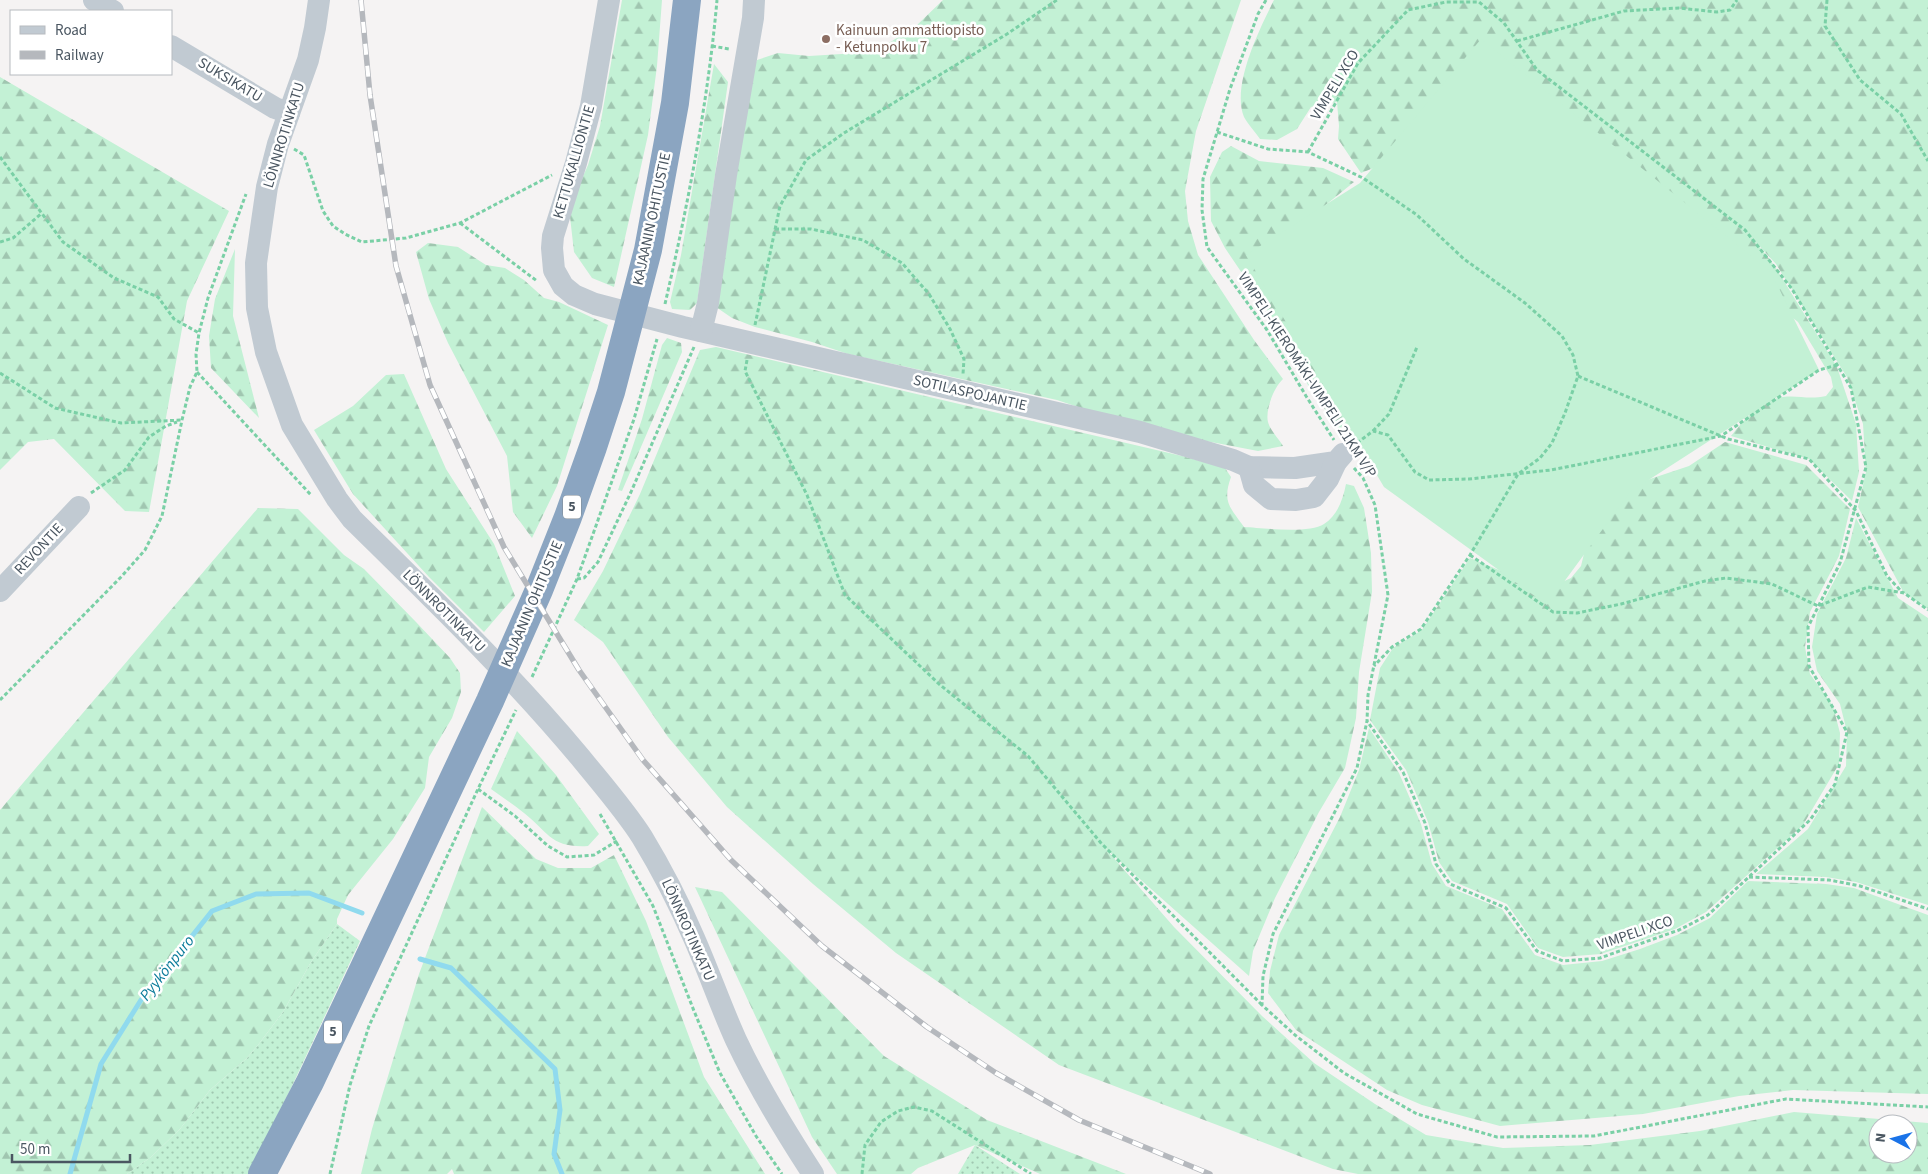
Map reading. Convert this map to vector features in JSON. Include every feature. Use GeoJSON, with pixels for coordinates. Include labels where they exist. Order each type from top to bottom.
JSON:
{"type":"FeatureCollection","features":[{"type":"Feature","properties":{"kind":"highway","name":"KAJAANIN OHITUSTIE"},"geometry":{"type":"LineString","coordinates":[[310,1082],[490,701],[528,616],[594,447],[626,336],[648,250],[675,103],[687,0]]}},
{"type":"Feature","properties":{"kind":"highway","name":"5"},"geometry":{"type":"LineString","coordinates":[[262,1174],[310,1082]]}},
{"type":"Feature","properties":{"kind":"highway","name":"5"},"geometry":{"type":"LineString","coordinates":[[276,1174],[284,1158],[310,1082]]}},
{"type":"Feature","properties":{"kind":"street"},"geometry":{"type":"LineString","coordinates":[[94,0],[111,10]]}},
{"type":"Feature","properties":{"kind":"street","name":"LÖNNROTINKATU"},"geometry":{"type":"LineString","coordinates":[[319,0],[316,28],[308,60],[278,144],[267,187],[256,263],[257,308],[266,352],[292,425],[337,499],[352,519],[547,717],[614,798],[640,835],[669,884],[751,1072],[781,1125],[813,1174]]}},
{"type":"Feature","properties":{"kind":"street","name":"KETTUKALLIONTIE"},"geometry":{"type":"LineString","coordinates":[[595,304],[574,295],[563,286],[554,270],[552,248],[553,236],[576,163],[591,106],[609,0]]}},
{"type":"Feature","properties":{"kind":"street"},"geometry":{"type":"LineString","coordinates":[[692,329],[708,303],[753,18],[754,0]]}},
{"type":"Feature","properties":{"kind":"street","name":"SUKSIKATU"},"geometry":{"type":"LineString","coordinates":[[172,47],[276,108],[289,113]]}},
{"type":"Feature","properties":{"kind":"street","name":"SOTILASPOJANTIE"},"geometry":{"type":"LineString","coordinates":[[595,304],[751,343],[1140,432],[1234,460],[1249,467],[1295,468],[1339,458]]}},
{"type":"Feature","properties":{"kind":"street"},"geometry":{"type":"LineString","coordinates":[[1249,467],[1254,485],[1271,499],[1296,500],[1314,498],[1328,479],[1339,458]]}},
{"type":"Feature","properties":{"kind":"street","name":"REVONTIE"},"geometry":{"type":"LineString","coordinates":[[0,591],[79,507]]}},
{"type":"Feature","properties":{"kind":"path"},"geometry":{"type":"LineString","coordinates":[[1057,0],[1007,34],[844,133],[806,160],[780,206],[745,371],[807,495],[845,595],[939,684],[1028,756],[1101,843],[1295,1036],[1344,1073],[1417,1114],[1498,1138],[1594,1136],[1786,1099],[1928,1107]]}},
{"type":"Feature","properties":{"kind":"path","name":"VIMPELI-KIEROMÄKI-VIMPELI 21KM V/P"},"geometry":{"type":"LineString","coordinates":[[1266,0],[1258,14],[1230,89],[1203,179],[1202,210],[1207,247],[1267,330],[1306,396],[1339,458],[1363,478],[1375,505],[1388,594],[1368,695],[1367,721]]}},
{"type":"Feature","properties":{"kind":"path"},"geometry":{"type":"LineString","coordinates":[[1517,41],[1624,11],[1679,8],[1717,12],[1730,10],[1737,0]]}},
{"type":"Feature","properties":{"kind":"path"},"geometry":{"type":"LineString","coordinates":[[1827,0],[1825,26],[1860,80],[1901,114],[1928,161]]}},
{"type":"Feature","properties":{"kind":"path","name":"VIMPELI XCO"},"geometry":{"type":"LineString","coordinates":[[1308,152],[1358,63],[1408,10],[1446,2],[1479,2],[1504,23],[1538,70],[1745,230],[1792,289],[1851,388],[1866,468],[1840,563],[1808,627],[1809,666],[1847,732],[1835,784],[1810,820],[1708,915],[1679,930],[1600,958],[1563,961],[1537,950],[1506,908],[1450,884],[1436,864],[1424,822],[1403,772],[1367,721]]}},
{"type":"Feature","properties":{"kind":"path"},"geometry":{"type":"LineString","coordinates":[[1217,132],[1268,149],[1308,152],[1363,178],[1417,214],[1464,259],[1525,303],[1562,336],[1573,355],[1578,376],[1565,414],[1552,443],[1540,458],[1518,474],[1470,555],[1421,629],[1392,647],[1373,667]]}},
{"type":"Feature","properties":{"kind":"path"},"geometry":{"type":"LineString","coordinates":[[295,149],[304,155],[324,211],[333,226],[362,242],[406,238],[460,223],[515,192],[576,163]]}},
{"type":"Feature","properties":{"kind":"path"},"geometry":{"type":"LineString","coordinates":[[0,157],[63,242],[114,278],[158,297],[174,319],[199,333]]}},
{"type":"Feature","properties":{"kind":"path"},"geometry":{"type":"LineString","coordinates":[[0,242],[12,238],[42,213]]}},
{"type":"Feature","properties":{"kind":"path"},"geometry":{"type":"LineString","coordinates":[[460,223],[541,284]]}},
{"type":"Feature","properties":{"kind":"path"},"geometry":{"type":"LineString","coordinates":[[775,229],[811,229],[863,240],[902,263],[929,294],[964,359],[961,392]]}},
{"type":"Feature","properties":{"kind":"path"},"geometry":{"type":"LineString","coordinates":[[0,700],[122,576],[145,550],[162,516],[190,387],[197,372],[196,354],[199,333],[208,298],[224,251]]}},
{"type":"Feature","properties":{"kind":"path"},"geometry":{"type":"LineString","coordinates":[[577,579],[584,578],[598,562],[670,405],[692,329]]}},
{"type":"Feature","properties":{"kind":"path"},"geometry":{"type":"LineString","coordinates":[[1339,458],[1373,431],[1389,414],[1417,347]]}},
{"type":"Feature","properties":{"kind":"path"},"geometry":{"type":"LineString","coordinates":[[1373,431],[1388,435],[1415,472],[1429,480],[1468,479],[1550,470],[1721,436],[1819,370],[1837,365]]}},
{"type":"Feature","properties":{"kind":"path"},"geometry":{"type":"LineString","coordinates":[[0,373],[54,408],[121,423],[182,420]]}},
{"type":"Feature","properties":{"kind":"path"},"geometry":{"type":"LineString","coordinates":[[1578,376],[1721,436],[1809,459],[1855,510],[1887,576],[1904,593],[1928,610]]}},
{"type":"Feature","properties":{"kind":"path"},"geometry":{"type":"LineString","coordinates":[[79,507],[87,496],[125,470],[149,437],[166,426],[182,420]]}},
{"type":"Feature","properties":{"kind":"path"},"geometry":{"type":"LineString","coordinates":[[1470,555],[1553,612],[1577,613],[1621,604],[1705,581],[1726,578],[1772,584],[1818,606],[1868,587],[1904,593]]}},
{"type":"Feature","properties":{"kind":"path"},"geometry":{"type":"LineString","coordinates":[[1262,1004],[1262,976],[1272,934],[1357,768],[1367,721]]}},
{"type":"Feature","properties":{"kind":"path"},"geometry":{"type":"LineString","coordinates":[[478,789],[515,816],[548,846],[567,857],[594,855],[617,841]]}},
{"type":"Feature","properties":{"kind":"path"},"geometry":{"type":"LineString","coordinates":[[595,806],[653,906],[720,1073],[756,1136],[782,1174]]}},
{"type":"Feature","properties":{"kind":"path"},"geometry":{"type":"LineString","coordinates":[[1749,877],[1829,880],[1860,886],[1928,909]]}},
{"type":"Feature","properties":{"kind":"path"},"geometry":{"type":"LineString","coordinates":[[862,1174],[865,1145],[881,1122],[898,1111],[914,1107],[932,1111],[1031,1174]]}},
{"type":"Feature","properties":{"kind":"green space"},"geometry":{"type":"Polygon","coordinates":[[[622,0],[662,0],[657,66],[648,135],[614,287],[592,278],[574,252],[569,208],[588,165],[600,126],[622,0]]]}},
{"type":"Feature","properties":{"kind":"green space"},"geometry":{"type":"Polygon","coordinates":[[[943,0],[1241,0],[1196,131],[1185,191],[1188,221],[1198,255],[1254,340],[1283,379],[1276,387],[1267,417],[1271,428],[1283,446],[1258,451],[1164,433],[1057,400],[848,354],[755,327],[732,318],[716,307],[750,74],[757,60],[778,53],[809,56],[874,52],[915,27],[943,0]]]}},
{"type":"Feature","properties":{"kind":"green space"},"geometry":{"type":"Polygon","coordinates":[[[1274,0],[1928,0],[1928,609],[1904,593],[1858,507],[1866,472],[1863,424],[1847,377],[1776,264],[1755,241],[1774,265],[1837,367],[1856,424],[1859,472],[1852,501],[1809,459],[1731,436],[1754,411],[1767,402],[1783,397],[1814,398],[1826,396],[1833,387],[1831,377],[1798,322],[1704,247],[1411,153],[1361,173],[1338,139],[1337,102],[1311,107],[1297,129],[1277,140],[1260,139],[1244,117],[1241,104],[1241,90],[1249,57],[1274,0]]]}},
{"type":"Feature","properties":{"kind":"green space"},"geometry":{"type":"Polygon","coordinates":[[[1481,39],[1771,272],[1819,370],[1630,492],[1547,605],[1384,487],[1246,255],[1360,183],[1481,39]]]}},
{"type":"Feature","properties":{"kind":"green space"},"geometry":{"type":"Polygon","coordinates":[[[714,64],[728,82],[697,303],[690,310],[672,309],[670,302],[681,255],[714,64]]]}},
{"type":"Feature","properties":{"kind":"green space"},"geometry":{"type":"Polygon","coordinates":[[[0,77],[229,211],[187,301],[149,512],[125,511],[54,439],[28,442],[0,470],[0,77]]]}},
{"type":"Feature","properties":{"kind":"green space"},"geometry":{"type":"Polygon","coordinates":[[[1231,146],[1259,161],[1323,168],[1354,182],[1301,225],[1357,424],[1338,428],[1308,385],[1277,325],[1225,248],[1211,221],[1210,177],[1222,152],[1231,146]]]}},
{"type":"Feature","properties":{"kind":"green space"},"geometry":{"type":"Polygon","coordinates":[[[428,243],[458,247],[486,265],[505,268],[524,280],[544,298],[559,302],[608,325],[557,486],[532,538],[513,512],[507,456],[448,343],[429,299],[416,252],[428,243]]]}},
{"type":"Feature","properties":{"kind":"green space"},"geometry":{"type":"Polygon","coordinates":[[[235,249],[233,316],[259,418],[211,368],[209,336],[215,299],[235,249]]]}},
{"type":"Feature","properties":{"kind":"green space"},"geometry":{"type":"Polygon","coordinates":[[[667,338],[681,343],[682,352],[622,491],[618,490],[642,419],[662,345],[667,338]]]}},
{"type":"Feature","properties":{"kind":"green space"},"geometry":{"type":"Polygon","coordinates":[[[716,347],[1182,456],[1225,468],[1231,477],[1227,499],[1244,527],[1297,530],[1317,527],[1333,516],[1341,501],[1346,484],[1354,486],[1364,508],[1371,553],[1372,592],[1359,672],[1356,718],[1345,768],[1319,812],[1275,898],[1253,951],[1249,976],[1105,848],[1174,927],[1262,1016],[1314,1063],[1375,1104],[1426,1135],[1503,1148],[1590,1145],[1700,1131],[1794,1112],[1868,1118],[1868,1164],[1918,1164],[1918,1122],[1928,1123],[1928,1174],[1358,1174],[1333,1169],[1059,1065],[896,953],[813,884],[727,807],[668,737],[603,642],[574,620],[603,571],[640,494],[700,350],[716,347]]]}},
{"type":"Feature","properties":{"kind":"green space"},"geometry":{"type":"Polygon","coordinates":[[[404,374],[446,469],[494,544],[515,596],[484,632],[429,577],[353,494],[314,430],[353,406],[386,375],[404,374]]]}},
{"type":"Feature","properties":{"kind":"green space"},"geometry":{"type":"Polygon","coordinates":[[[1725,442],[1806,465],[1850,509],[1839,556],[1810,612],[1805,647],[1810,674],[1833,706],[1840,733],[1839,764],[1803,825],[1706,912],[1675,929],[1601,954],[1563,957],[1538,948],[1507,904],[1452,881],[1439,862],[1428,822],[1406,770],[1370,720],[1380,668],[1393,648],[1422,630],[1470,558],[1523,580],[1560,583],[1571,578],[1581,566],[1590,529],[1626,487],[1689,466],[1725,442]]]}},
{"type":"Feature","properties":{"kind":"green space"},"geometry":{"type":"Polygon","coordinates":[[[258,508],[298,509],[344,555],[364,569],[450,658],[460,673],[461,692],[452,718],[429,757],[425,788],[393,839],[348,895],[337,919],[337,924],[311,962],[283,1012],[247,1058],[210,1090],[180,1129],[151,1157],[127,1174],[0,1174],[0,810],[258,508]]]}},
{"type":"Feature","properties":{"kind":"green space"},"geometry":{"type":"Polygon","coordinates":[[[1856,518],[1898,598],[1928,618],[1928,905],[1856,882],[1826,877],[1756,874],[1808,829],[1846,766],[1847,732],[1840,704],[1817,671],[1812,647],[1817,614],[1846,558],[1856,518]]]}},
{"type":"Feature","properties":{"kind":"green space"},"geometry":{"type":"Polygon","coordinates":[[[1369,728],[1399,773],[1421,824],[1432,864],[1446,886],[1502,909],[1535,955],[1563,965],[1602,961],[1677,935],[1710,918],[1748,881],[1826,884],[1854,888],[1928,915],[1928,1094],[1793,1090],[1739,1096],[1643,1114],[1500,1126],[1422,1105],[1387,1090],[1296,1030],[1268,993],[1270,971],[1279,935],[1340,817],[1359,770],[1369,728]]]}},
{"type":"Feature","properties":{"kind":"green space"},"geometry":{"type":"Polygon","coordinates":[[[517,731],[556,775],[599,834],[588,846],[576,846],[558,842],[520,810],[491,789],[517,731]]]}},
{"type":"Feature","properties":{"kind":"green space"},"geometry":{"type":"Polygon","coordinates":[[[482,807],[536,859],[558,868],[591,868],[614,855],[646,921],[704,1077],[765,1174],[454,1174],[452,1169],[447,1174],[361,1174],[372,1129],[419,974],[482,807]]]}},
{"type":"Feature","properties":{"kind":"green space"},"geometry":{"type":"Polygon","coordinates":[[[695,887],[722,892],[884,1056],[987,1120],[1126,1174],[1040,1174],[975,1145],[918,1168],[911,1174],[837,1174],[812,1137],[695,887]]]}},
{"type":"Feature","properties":{"kind":"green space"},"geometry":{"type":"Polygon","coordinates":[[[337,924],[360,941],[292,1086],[248,1174],[127,1174],[151,1157],[180,1129],[210,1090],[247,1058],[258,1045],[283,1012],[311,962],[337,924]]]}},
{"type":"Feature","properties":{"kind":"green space"},"geometry":{"type":"Polygon","coordinates":[[[975,1145],[1020,1174],[958,1174],[975,1145]]]}},
{"type":"Feature","properties":{"kind":"waterway","name":"Pyykönpuro"},"geometry":{"type":"LineString","coordinates":[[70,1174],[101,1064],[141,1000],[212,911],[256,894],[309,893],[362,913]]}},
{"type":"Feature","properties":{"kind":"waterway","name":"Pyykönpuro"},"geometry":{"type":"LineString","coordinates":[[420,959],[451,968],[555,1069],[560,1110],[554,1154],[562,1174]]}},
{"type":"Feature","properties":{"kind":"railway"},"geometry":{"type":"LineString","coordinates":[[361,0],[370,95],[396,266],[430,385],[504,547],[579,670],[643,760],[731,860],[822,946],[927,1027],[996,1073],[1079,1120],[1210,1174]]}},
{"type":"Feature","properties":{"kind":"place","name":"Kainuun ammattiopisto - Ketunpolku 7"},"geometry":{"type":"Point","coordinates":[826,39]}}]}
